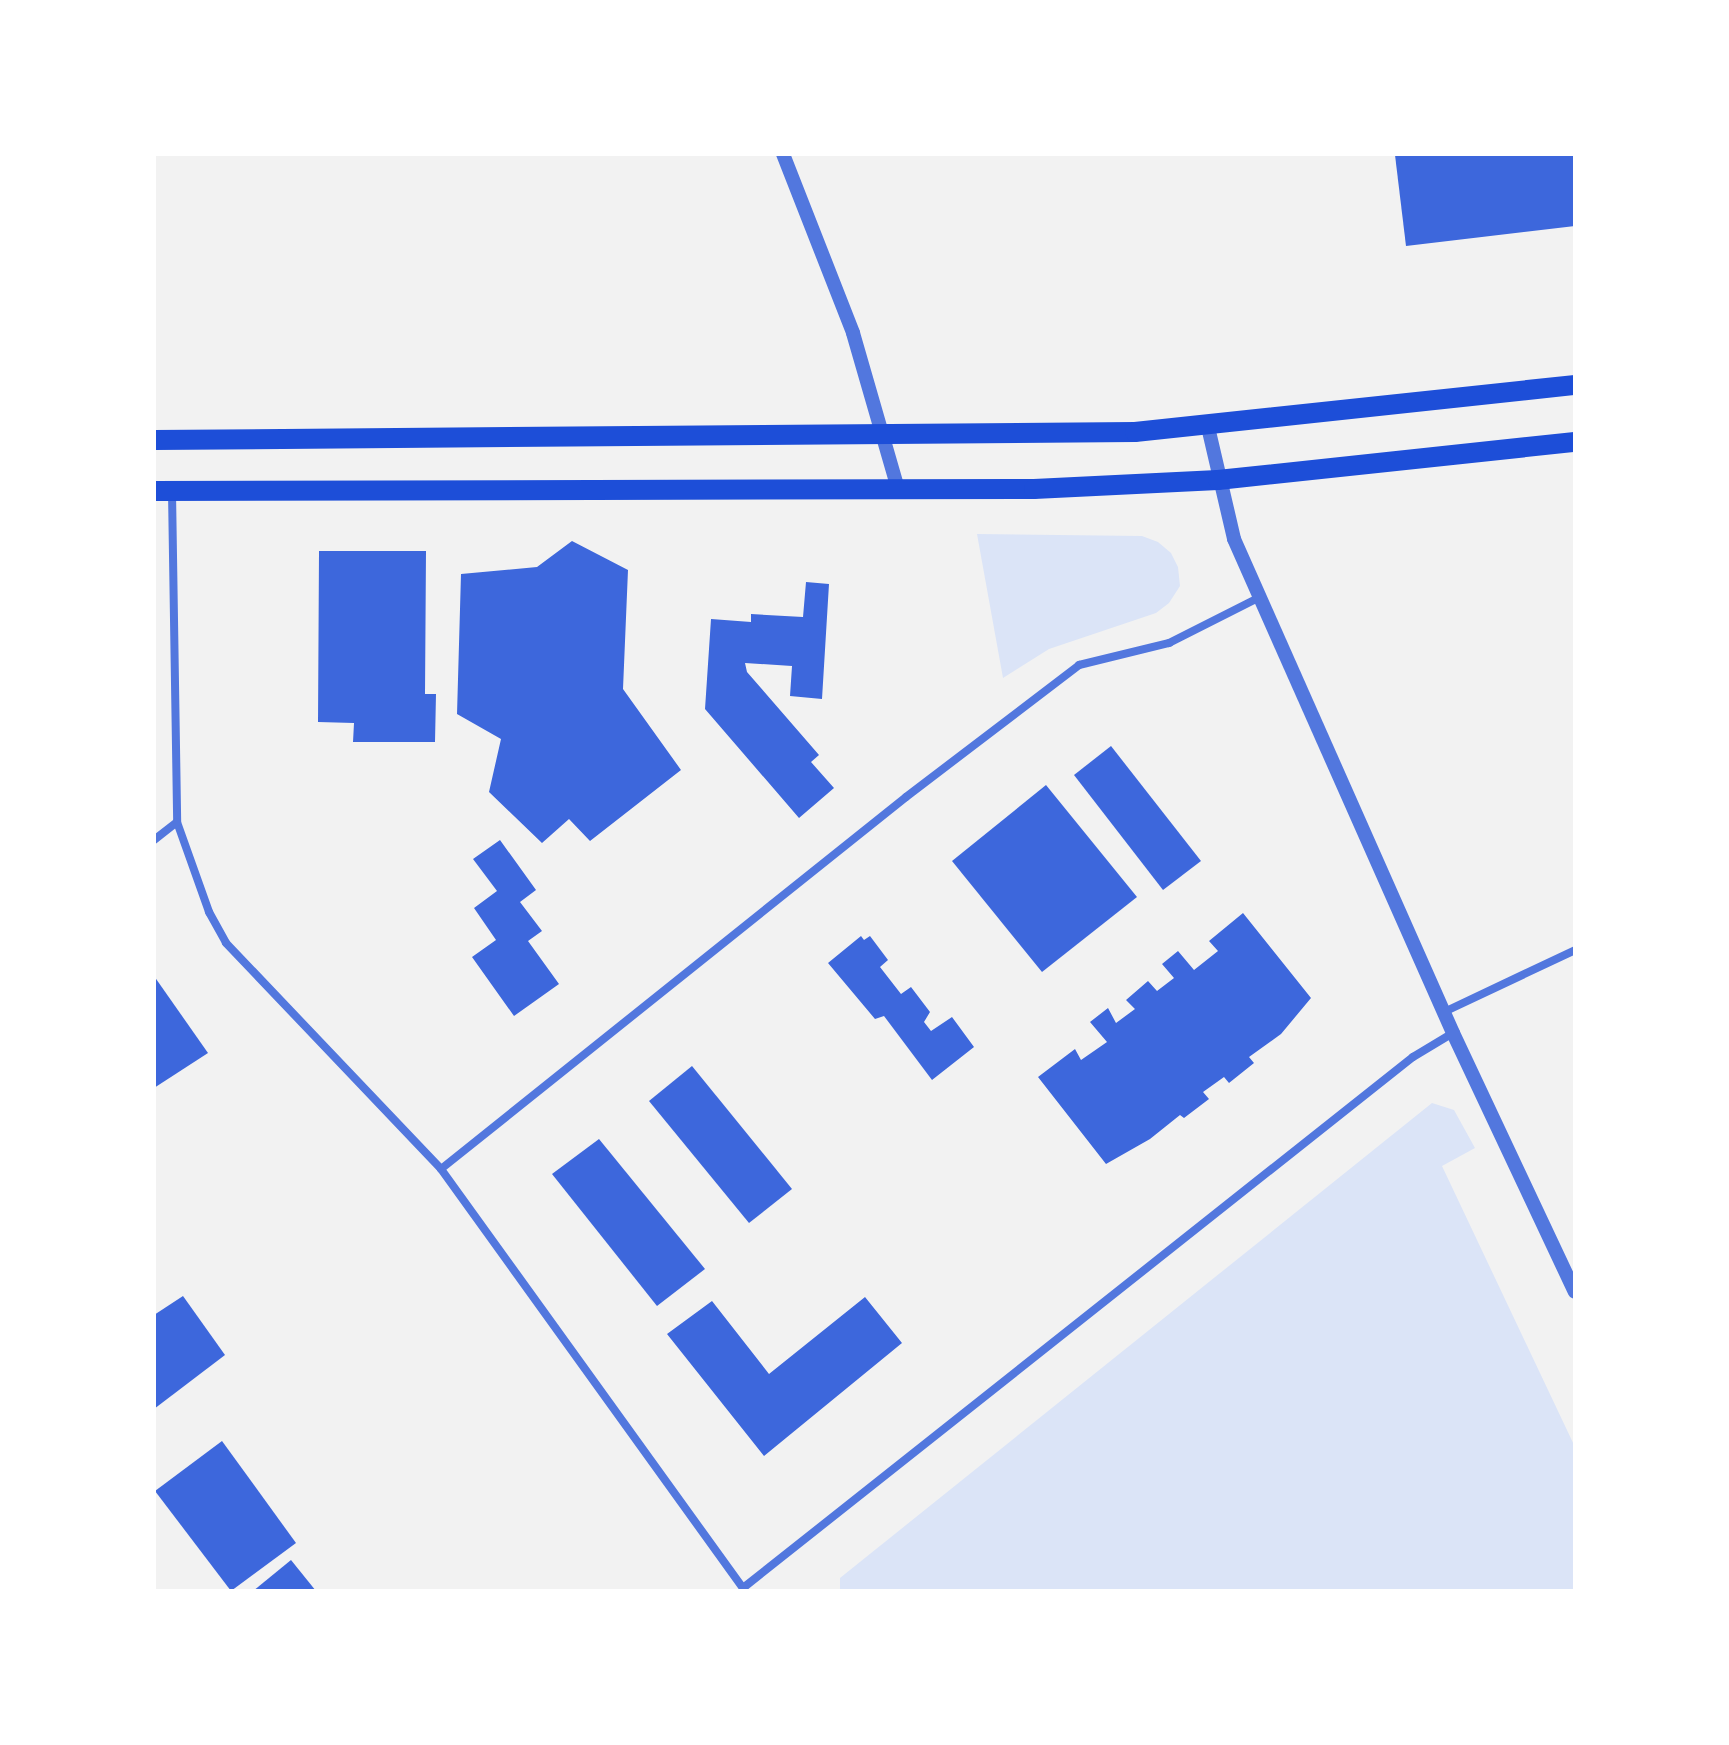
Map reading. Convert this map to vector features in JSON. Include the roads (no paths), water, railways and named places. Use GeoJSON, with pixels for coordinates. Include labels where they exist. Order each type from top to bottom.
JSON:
{"type":"FeatureCollection","features":[{"type":"Feature","properties":{"kind":"main road"},"geometry":{"type":"LineString","coordinates":[[154,440],[1069,434],[1208,427],[1575,385]]}},
{"type":"Feature","properties":{"kind":"main road"},"geometry":{"type":"LineString","coordinates":[[163,491],[1034,489],[1218,480],[1575,442]]}},
{"type":"Feature","properties":{"kind":"street"},"geometry":{"type":"LineString","coordinates":[[783,154],[853,333],[898,489]]}},
{"type":"Feature","properties":{"kind":"street"},"geometry":{"type":"LineString","coordinates":[[1208,427],[1234,539],[1453,1033],[1575,1292]]}},
{"type":"Feature","properties":{"kind":"street"},"geometry":{"type":"LineString","coordinates":[[163,491],[177,822],[195,880],[226,943],[441,1169],[744,1590],[1413,1057],[1453,1033]]}},
{"type":"Feature","properties":{"kind":"street"},"geometry":{"type":"LineString","coordinates":[[441,1169],[930,778],[1079,665],[1169,643],[1261,596]]}},
{"type":"Feature","properties":{"kind":"street"},"geometry":{"type":"LineString","coordinates":[[154,840],[177,822]]}},
{"type":"Feature","properties":{"kind":"street"},"geometry":{"type":"LineString","coordinates":[[1444,1012],[1575,950]]}}]}
